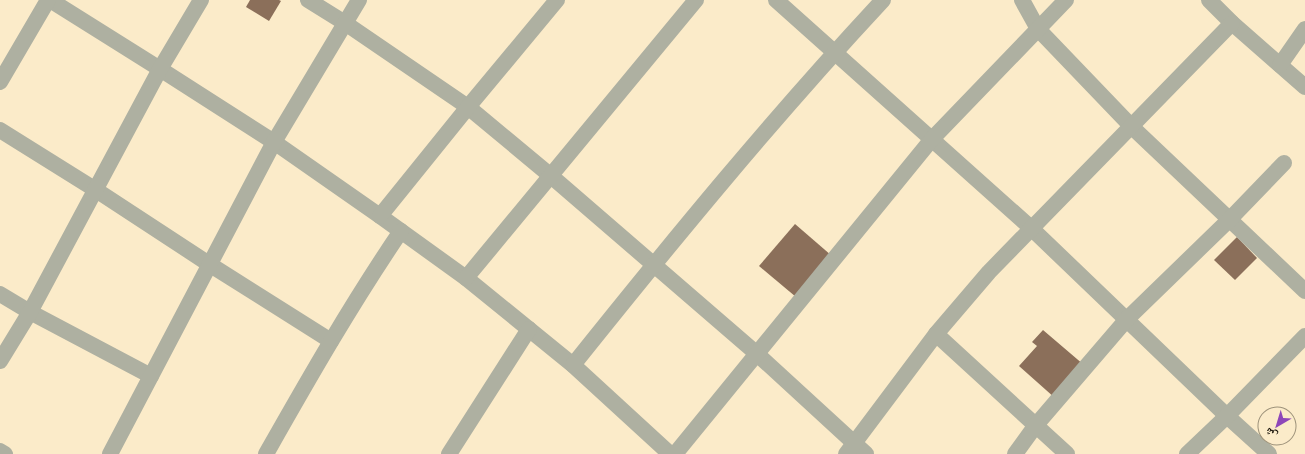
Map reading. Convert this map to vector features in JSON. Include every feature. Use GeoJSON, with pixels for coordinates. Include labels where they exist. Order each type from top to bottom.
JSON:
{"type":"FeatureCollection","features":[{"type":"Feature","properties":{"kind":"street"},"geometry":{"type":"LineString","coordinates":[[0,82],[49,0],[274,142],[466,278],[573,365],[670,454]]}},
{"type":"Feature","properties":{"kind":"street"},"geometry":{"type":"LineString","coordinates":[[0,361],[30,312],[160,69],[201,0]]}},
{"type":"Feature","properties":{"kind":"street"},"geometry":{"type":"LineString","coordinates":[[308,0],[345,23],[468,107],[551,176],[756,353],[856,450],[936,334],[989,272],[1232,23]]}},
{"type":"Feature","properties":{"kind":"street"},"geometry":{"type":"LineString","coordinates":[[110,454],[274,142],[359,0]]}},
{"type":"Feature","properties":{"kind":"street"},"geometry":{"type":"LineString","coordinates":[[380,216],[557,0]]}},
{"type":"Feature","properties":{"kind":"street"},"geometry":{"type":"LineString","coordinates":[[466,278],[696,0]]}},
{"type":"Feature","properties":{"kind":"street"},"geometry":{"type":"LineString","coordinates":[[776,0],[1031,228],[1227,416],[1269,454]]}},
{"type":"Feature","properties":{"kind":"street"},"geometry":{"type":"LineString","coordinates":[[573,365],[653,264],[743,157],[835,52],[883,0]]}},
{"type":"Feature","properties":{"kind":"street"},"geometry":{"type":"LineString","coordinates":[[1022,0],[1038,29],[1132,127],[1305,291]]}},
{"type":"Feature","properties":{"kind":"street"},"geometry":{"type":"LineString","coordinates":[[675,454],[932,139],[1066,0]]}},
{"type":"Feature","properties":{"kind":"street"},"geometry":{"type":"LineString","coordinates":[[1210,0],[1232,23],[1305,87]]}},
{"type":"Feature","properties":{"kind":"street"},"geometry":{"type":"LineString","coordinates":[[1280,65],[1305,29]]}},
{"type":"Feature","properties":{"kind":"street"},"geometry":{"type":"LineString","coordinates":[[0,130],[331,341]]}},
{"type":"Feature","properties":{"kind":"street"},"geometry":{"type":"LineString","coordinates":[[1015,454],[1036,426],[1127,319],[1230,219],[1284,162]]}},
{"type":"Feature","properties":{"kind":"street"},"geometry":{"type":"LineString","coordinates":[[266,454],[366,283],[401,231]]}},
{"type":"Feature","properties":{"kind":"street"},"geometry":{"type":"LineString","coordinates":[[0,294],[30,312],[151,376]]}},
{"type":"Feature","properties":{"kind":"street"},"geometry":{"type":"LineString","coordinates":[[449,454],[529,329]]}},
{"type":"Feature","properties":{"kind":"street"},"geometry":{"type":"LineString","coordinates":[[936,334],[1067,454]]}},
{"type":"Feature","properties":{"kind":"street"},"geometry":{"type":"LineString","coordinates":[[1187,454],[1227,416],[1305,336]]}},
{"type":"Feature","properties":{"kind":"street"},"geometry":{"type":"LineString","coordinates":[[0,451],[5,454]]}},
{"type":"Feature","properties":{"kind":"building"},"geometry":{"type":"Polygon","coordinates":[[[250,0],[281,1],[269,21],[246,7],[250,0]]]}},
{"type":"Feature","properties":{"kind":"building"},"geometry":{"type":"Polygon","coordinates":[[[795,224],[832,256],[796,297],[759,266],[795,224]]]}},
{"type":"Feature","properties":{"kind":"building"},"geometry":{"type":"Polygon","coordinates":[[[1237,237],[1257,258],[1235,280],[1214,260],[1237,237]]]}},
{"type":"Feature","properties":{"kind":"building"},"geometry":{"type":"Polygon","coordinates":[[[1043,330],[1084,365],[1055,398],[1019,366],[1037,346],[1032,342],[1043,330]]]}}]}
